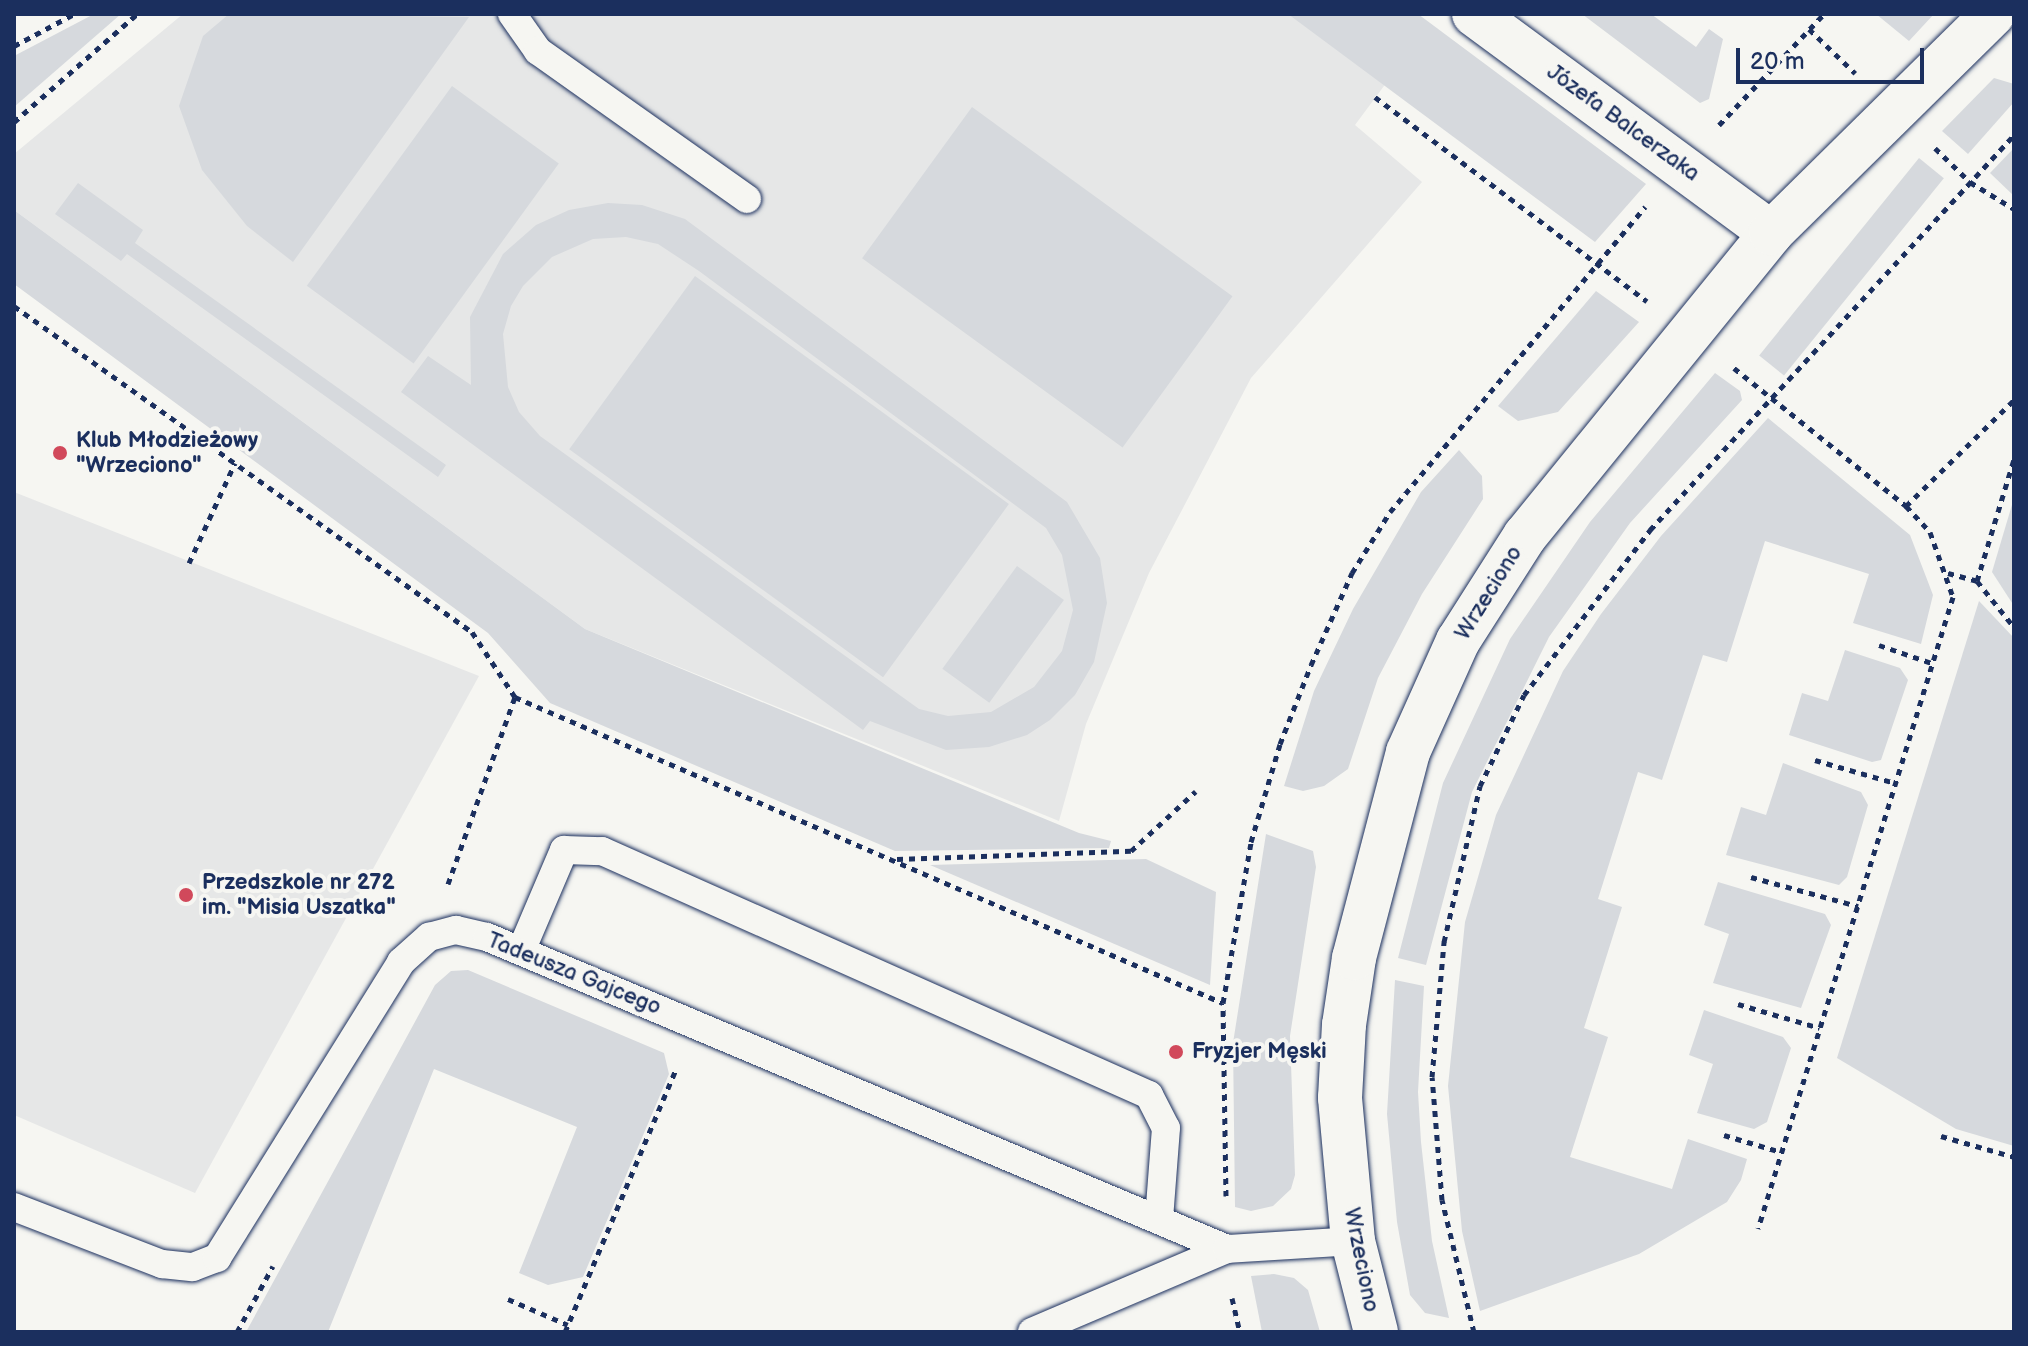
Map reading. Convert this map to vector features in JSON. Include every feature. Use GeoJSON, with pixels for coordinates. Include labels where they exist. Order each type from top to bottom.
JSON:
{"type":"FeatureCollection","features":[{"type":"Feature","properties":{"kind":"street","name":"Józefa Balcerzaka"},"geometry":{"type":"LineString","coordinates":[[1474,14],[1771,233]]}},
{"type":"Feature","properties":{"kind":"street","name":"Wrzeciono"},"geometry":{"type":"LineString","coordinates":[[1376,1332],[1353,1241],[1340,1098],[1344,1025],[1354,958],[1408,752],[1458,641],[1525,536],[1771,233],[1993,14]]}},
{"type":"Feature","properties":{"kind":"lane"},"geometry":{"type":"LineString","coordinates":[[512,14],[538,51],[747,199]]}},
{"type":"Feature","properties":{"kind":"lane"},"geometry":{"type":"LineString","coordinates":[[521,951],[564,850],[602,851],[1149,1095],[1166,1128],[1159,1220]]}},
{"type":"Feature","properties":{"kind":"lane","name":"Tadeusza Gajcego"},"geometry":{"type":"LineString","coordinates":[[429,937],[456,930],[521,951],[1227,1249]]}},
{"type":"Feature","properties":{"kind":"lane"},"geometry":{"type":"LineString","coordinates":[[14,1207],[162,1264],[193,1267],[217,1258],[379,993],[429,937]]}},
{"type":"Feature","properties":{"kind":"lane","name":"Tadeusza Gajcego"},"geometry":{"type":"LineString","coordinates":[[1032,1332],[1227,1249],[1353,1241]]}},
{"type":"Feature","properties":{"kind":"path"},"geometry":{"type":"LineString","coordinates":[[14,46],[74,14]]}},
{"type":"Feature","properties":{"kind":"path"},"geometry":{"type":"LineString","coordinates":[[14,122],[137,14]]}},
{"type":"Feature","properties":{"kind":"path"},"geometry":{"type":"LineString","coordinates":[[1375,97],[1688,332],[1906,506],[1930,532],[1948,573],[1953,597],[1758,1229]]}},
{"type":"Feature","properties":{"kind":"path"},"geometry":{"type":"LineString","coordinates":[[14,114],[23,114]]}},
{"type":"Feature","properties":{"kind":"path"},"geometry":{"type":"LineString","coordinates":[[1474,1332],[1442,1200],[1432,1077],[1444,942],[1480,786],[1534,682],[1650,530],[2014,135]]}},
{"type":"Feature","properties":{"kind":"path"},"geometry":{"type":"LineString","coordinates":[[1970,182],[2014,209]]}},
{"type":"Feature","properties":{"kind":"path"},"geometry":{"type":"LineString","coordinates":[[14,306],[472,632],[515,697],[1223,1003]]}},
{"type":"Feature","properties":{"kind":"path"},"geometry":{"type":"LineString","coordinates":[[1906,506],[2014,400]]}},
{"type":"Feature","properties":{"kind":"path"},"geometry":{"type":"LineString","coordinates":[[1977,581],[2014,459]]}},
{"type":"Feature","properties":{"kind":"path"},"geometry":{"type":"LineString","coordinates":[[189,563],[235,463]]}},
{"type":"Feature","properties":{"kind":"path"},"geometry":{"type":"LineString","coordinates":[[1948,573],[1977,581],[2014,627]]}},
{"type":"Feature","properties":{"kind":"path"},"geometry":{"type":"LineString","coordinates":[[1879,645],[1932,663]]}},
{"type":"Feature","properties":{"kind":"path"},"geometry":{"type":"LineString","coordinates":[[429,937],[515,697]]}},
{"type":"Feature","properties":{"kind":"path"},"geometry":{"type":"LineString","coordinates":[[1815,760],[1895,783]]}},
{"type":"Feature","properties":{"kind":"path"},"geometry":{"type":"LineString","coordinates":[[892,860],[1131,851],[1196,791]]}},
{"type":"Feature","properties":{"kind":"path"},"geometry":{"type":"LineString","coordinates":[[1751,877],[1858,906]]}},
{"type":"Feature","properties":{"kind":"path"},"geometry":{"type":"LineString","coordinates":[[1738,1004],[1820,1028]]}},
{"type":"Feature","properties":{"kind":"path"},"geometry":{"type":"LineString","coordinates":[[565,1332],[677,1073],[674,1062]]}},
{"type":"Feature","properties":{"kind":"path"},"geometry":{"type":"LineString","coordinates":[[1724,1135],[1781,1152]]}},
{"type":"Feature","properties":{"kind":"path"},"geometry":{"type":"LineString","coordinates":[[1941,1136],[2014,1157]]}},
{"type":"Feature","properties":{"kind":"path"},"geometry":{"type":"LineString","coordinates":[[237,1332],[278,1257]]}},
{"type":"Feature","properties":{"kind":"path"},"geometry":{"type":"LineString","coordinates":[[508,1299],[568,1325]]}},
{"type":"Feature","properties":{"kind":"shaded area"},"geometry":{"type":"Polygon","coordinates":[[[94,14],[121,14],[14,107],[14,56],[94,14]]]}},
{"type":"Feature","properties":{"kind":"shaded area"},"geometry":{"type":"Polygon","coordinates":[[[183,14],[1417,14],[1430,24],[1355,125],[1422,182],[1251,378],[1149,573],[1086,724],[1059,821],[585,629],[14,210],[14,154],[183,14]]]}},
{"type":"Feature","properties":{"kind":"shaded area"},"geometry":{"type":"Polygon","coordinates":[[[229,14],[469,17],[293,262],[247,226],[202,170],[179,106],[203,36],[229,14]]]}},
{"type":"Feature","properties":{"kind":"shaded area"},"geometry":{"type":"Polygon","coordinates":[[[1288,14],[1418,14],[1646,184],[1595,242],[1288,14]]]}},
{"type":"Feature","properties":{"kind":"shaded area"},"geometry":{"type":"Polygon","coordinates":[[[1582,14],[1651,14],[1696,47],[1709,29],[1723,39],[1709,99],[1700,103],[1582,14]]]}},
{"type":"Feature","properties":{"kind":"shaded area"},"geometry":{"type":"Polygon","coordinates":[[[1876,14],[1934,14],[1909,41],[1876,14]]]}},
{"type":"Feature","properties":{"kind":"shaded area"},"geometry":{"type":"Polygon","coordinates":[[[1994,78],[2014,84],[2014,102],[1968,154],[1942,131],[1994,78]]]}},
{"type":"Feature","properties":{"kind":"shaded area"},"geometry":{"type":"Polygon","coordinates":[[[452,86],[559,164],[414,363],[307,286],[452,86]]]}},
{"type":"Feature","properties":{"kind":"shaded area"},"geometry":{"type":"Polygon","coordinates":[[[972,107],[1233,296],[1123,448],[862,258],[972,107]]]}},
{"type":"Feature","properties":{"kind":"shaded area"},"geometry":{"type":"Polygon","coordinates":[[[2014,148],[2014,196],[1990,173],[2014,148]]]}},
{"type":"Feature","properties":{"kind":"shaded area"},"geometry":{"type":"Polygon","coordinates":[[[1919,158],[1944,178],[1784,376],[1759,355],[1919,158]]]}},
{"type":"Feature","properties":{"kind":"shaded area"},"geometry":{"type":"Polygon","coordinates":[[[78,183],[143,230],[135,243],[446,465],[438,477],[127,254],[121,261],[55,214],[78,183]]]}},
{"type":"Feature","properties":{"kind":"shaded area"},"geometry":{"type":"Polygon","coordinates":[[[608,203],[642,205],[685,219],[1067,502],[1100,558],[1107,603],[1094,662],[1075,695],[1050,720],[1027,735],[989,747],[946,750],[870,721],[863,730],[401,392],[428,356],[471,385],[470,317],[503,254],[536,225],[569,210],[608,203]],[[626,237],[593,239],[552,257],[523,286],[511,306],[503,334],[508,387],[519,412],[540,436],[919,709],[948,716],[991,712],[1034,687],[1062,651],[1073,610],[1062,555],[1046,528],[699,271],[658,244],[626,237]]]}},
{"type":"Feature","properties":{"kind":"shaded area"},"geometry":{"type":"Polygon","coordinates":[[[14,210],[585,629],[1079,833],[1111,841],[1109,848],[895,851],[550,703],[488,633],[14,284],[14,210]]]}},
{"type":"Feature","properties":{"kind":"shaded area"},"geometry":{"type":"Polygon","coordinates":[[[695,276],[1009,504],[883,677],[569,449],[695,276]]]}},
{"type":"Feature","properties":{"kind":"shaded area"},"geometry":{"type":"Polygon","coordinates":[[[1596,291],[1639,322],[1558,412],[1518,421],[1498,406],[1596,291]]]}},
{"type":"Feature","properties":{"kind":"shaded area"},"geometry":{"type":"Polygon","coordinates":[[[1715,373],[1740,391],[1742,400],[1630,523],[1549,637],[1472,792],[1426,965],[1398,958],[1443,783],[1510,639],[1590,522],[1715,373]]]}},
{"type":"Feature","properties":{"kind":"shaded area"},"geometry":{"type":"Polygon","coordinates":[[[1768,418],[1910,535],[1933,595],[1921,644],[1853,623],[1869,574],[1765,541],[1727,662],[1703,655],[1662,780],[1638,772],[1598,899],[1622,907],[1584,1028],[1608,1037],[1570,1157],[1672,1189],[1688,1139],[1747,1159],[1741,1180],[1727,1202],[1639,1254],[1480,1311],[1462,1231],[1448,1086],[1465,922],[1496,815],[1563,671],[1601,614],[1661,536],[1768,418]]]}},
{"type":"Feature","properties":{"kind":"shaded area"},"geometry":{"type":"Polygon","coordinates":[[[1459,450],[1482,476],[1483,499],[1422,594],[1378,678],[1348,769],[1324,786],[1303,791],[1284,786],[1314,691],[1353,609],[1421,492],[1459,450]]]}},
{"type":"Feature","properties":{"kind":"shaded area","name":"Przedszkole nr 272 im. \"Misia Uszatka\""},"geometry":{"type":"Polygon","coordinates":[[[14,492],[479,676],[195,1193],[14,1115],[14,492]]]}},
{"type":"Feature","properties":{"kind":"shaded area"},"geometry":{"type":"Polygon","coordinates":[[[2014,498],[2014,606],[1992,572],[2014,498]]]}},
{"type":"Feature","properties":{"kind":"shaded area"},"geometry":{"type":"Polygon","coordinates":[[[1017,566],[1064,600],[989,703],[942,669],[1017,566]]]}},
{"type":"Feature","properties":{"kind":"shaded area"},"geometry":{"type":"Polygon","coordinates":[[[1979,601],[2014,638],[2014,1146],[1956,1129],[1837,1058],[1979,601]]]}},
{"type":"Feature","properties":{"kind":"shaded area"},"geometry":{"type":"Polygon","coordinates":[[[1845,650],[1900,668],[1908,680],[1881,760],[1872,762],[1789,735],[1802,693],[1828,701],[1845,650]]]}},
{"type":"Feature","properties":{"kind":"shaded area"},"geometry":{"type":"Polygon","coordinates":[[[1783,763],[1861,792],[1868,805],[1847,877],[1839,885],[1726,855],[1741,807],[1766,815],[1783,763]]]}},
{"type":"Feature","properties":{"kind":"shaded area"},"geometry":{"type":"Polygon","coordinates":[[[1266,834],[1313,851],[1316,867],[1290,1036],[1295,1175],[1291,1189],[1273,1206],[1251,1211],[1235,1207],[1233,1043],[1266,834]]]}},
{"type":"Feature","properties":{"kind":"shaded area"},"geometry":{"type":"Polygon","coordinates":[[[1146,859],[1216,892],[1210,985],[930,865],[1146,859]]]}},
{"type":"Feature","properties":{"kind":"shaded area"},"geometry":{"type":"Polygon","coordinates":[[[1718,882],[1825,914],[1831,925],[1801,1008],[1713,983],[1729,934],[1704,925],[1718,882]]]}},
{"type":"Feature","properties":{"kind":"shaded area"},"geometry":{"type":"Polygon","coordinates":[[[468,970],[664,1053],[669,1074],[583,1277],[548,1285],[519,1273],[577,1127],[434,1069],[328,1332],[246,1332],[435,985],[451,971],[468,970]]]}},
{"type":"Feature","properties":{"kind":"shaded area"},"geometry":{"type":"Polygon","coordinates":[[[1395,980],[1424,986],[1418,1092],[1421,1142],[1432,1241],[1449,1318],[1425,1313],[1410,1295],[1397,1222],[1387,1114],[1395,980]]]}},
{"type":"Feature","properties":{"kind":"shaded area"},"geometry":{"type":"Polygon","coordinates":[[[1704,1010],[1783,1037],[1791,1048],[1767,1122],[1754,1129],[1697,1113],[1713,1064],[1689,1055],[1704,1010]]]}},
{"type":"Feature","properties":{"kind":"shaded area"},"geometry":{"type":"Polygon","coordinates":[[[1274,1274],[1294,1278],[1308,1290],[1320,1332],[1262,1332],[1251,1276],[1274,1274]]]}},
{"type":"Feature","properties":{"kind":"place","name":"Klub Młodzieżowy \"Wrzeciono\""},"geometry":{"type":"Point","coordinates":[60,453]}},
{"type":"Feature","properties":{"kind":"place","name":"Przedszkole nr 272 im. \"Misia Uszatka\""},"geometry":{"type":"Point","coordinates":[186,895]}},
{"type":"Feature","properties":{"kind":"place","name":"Fryzjer Męski"},"geometry":{"type":"Point","coordinates":[1176,1052]}}]}
